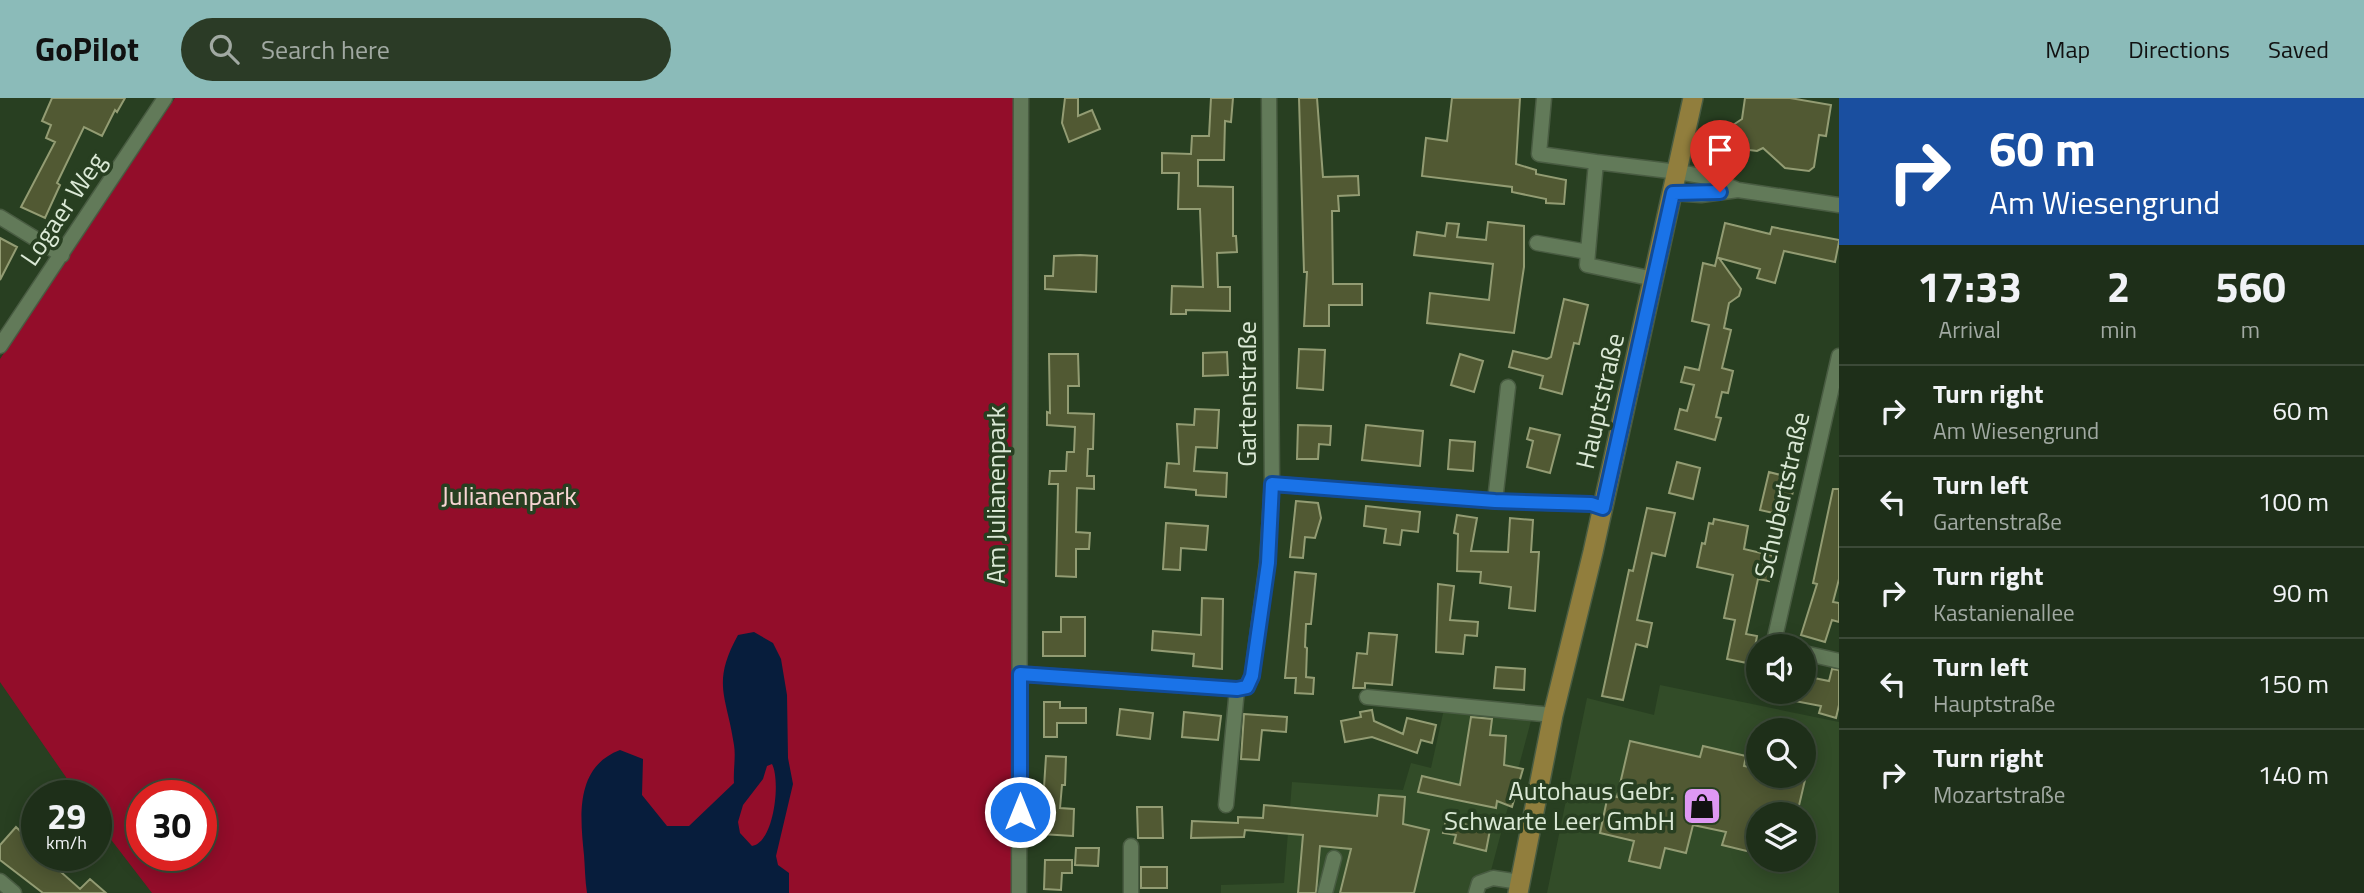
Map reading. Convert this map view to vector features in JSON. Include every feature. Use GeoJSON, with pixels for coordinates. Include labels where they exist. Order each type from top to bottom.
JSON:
{"type":"FeatureCollection","features":[{"type":"Feature","properties":{"kind":"main road","name":"Hauptstraße"},"geometry":{"type":"LineString","coordinates":[[1519,888],[1553,715],[1603,508],[1693,98]]}},
{"type":"Feature","properties":{"kind":"street","name":"Logaer Weg"},"geometry":{"type":"LineString","coordinates":[[0,346],[165,98]]}},
{"type":"Feature","properties":{"kind":"street","name":"Am Julianenpark"},"geometry":{"type":"LineString","coordinates":[[1019,893],[1021,98]]}},
{"type":"Feature","properties":{"kind":"street","name":"Gartenstraße"},"geometry":{"type":"LineString","coordinates":[[1226,805],[1242,688],[1252,676],[1268,563],[1272,484],[1269,98]]}},
{"type":"Feature","properties":{"kind":"street"},"geometry":{"type":"LineString","coordinates":[[1544,98],[1539,155],[1678,172],[1707,177],[1738,190],[1839,205]]}},
{"type":"Feature","properties":{"kind":"street"},"geometry":{"type":"LineString","coordinates":[[1596,162],[1587,265],[1654,279]]}},
{"type":"Feature","properties":{"kind":"street"},"geometry":{"type":"LineString","coordinates":[[1673,193],[1701,195],[1738,190]]}},
{"type":"Feature","properties":{"kind":"street"},"geometry":{"type":"LineString","coordinates":[[0,217],[62,256]]}},
{"type":"Feature","properties":{"kind":"street"},"geometry":{"type":"LineString","coordinates":[[1537,243],[1588,252]]}},
{"type":"Feature","properties":{"kind":"street","name":"Schubertstraße"},"geometry":{"type":"LineString","coordinates":[[1776,634],[1839,356]]}},
{"type":"Feature","properties":{"kind":"street"},"geometry":{"type":"LineString","coordinates":[[1495,501],[1508,387]]}},
{"type":"Feature","properties":{"kind":"street"},"geometry":{"type":"LineString","coordinates":[[1272,484],[1495,501],[1591,504],[1603,508]]}},
{"type":"Feature","properties":{"kind":"street"},"geometry":{"type":"LineString","coordinates":[[1816,656],[1839,661]]}},
{"type":"Feature","properties":{"kind":"street"},"geometry":{"type":"LineString","coordinates":[[1020,674],[1242,688]]}},
{"type":"Feature","properties":{"kind":"street"},"geometry":{"type":"LineString","coordinates":[[1367,697],[1553,715]]}},
{"type":"Feature","properties":{"kind":"street"},"geometry":{"type":"LineString","coordinates":[[1130,893],[1131,846]]}},
{"type":"Feature","properties":{"kind":"street"},"geometry":{"type":"LineString","coordinates":[[1325,893],[1334,858]]}},
{"type":"Feature","properties":{"kind":"street"},"geometry":{"type":"LineString","coordinates":[[1476,893],[1479,883],[1493,878],[1519,888]]}},
{"type":"Feature","properties":{"kind":"street"},"geometry":{"type":"LineString","coordinates":[[0,881],[14,893]]}},
{"type":"Feature","properties":{"kind":"shaded area","name":"Autohaus Gebr. Schwarte Leer GmbH"},"geometry":{"type":"Polygon","coordinates":[[[1660,685],[1839,722],[1839,893],[1547,893],[1587,698],[1654,715],[1660,685]]]}},
{"type":"Feature","properties":{"kind":"shaded area"},"geometry":{"type":"Polygon","coordinates":[[[1444,709],[1532,717],[1485,893],[1221,893],[1221,885],[1284,883],[1292,782],[1403,790],[1411,763],[1431,768],[1444,709]]]}},
{"type":"Feature","properties":{"kind":"green space","name":"Julianenpark"},"geometry":{"type":"Polygon","coordinates":[[[175,98],[1017,98],[1018,893],[152,893],[135,871],[217,871],[217,780],[126,780],[126,859],[112,841],[112,780],[68,780],[0,682],[0,359],[175,98]]]}},
{"type":"Feature","properties":{"kind":"water"},"geometry":{"type":"Polygon","coordinates":[[[754,632],[773,643],[781,659],[787,695],[788,758],[793,784],[776,856],[778,865],[789,873],[789,893],[587,893],[582,825],[584,794],[595,768],[605,758],[620,750],[643,759],[642,795],[667,826],[689,826],[734,783],[735,750],[723,678],[738,635],[754,632]],[[772,764],[767,766],[763,779],[743,805],[738,822],[740,833],[752,846],[760,842],[770,823],[774,810],[775,772],[772,764]]]}},
{"type":"Feature","properties":{"kind":"building"},"geometry":{"type":"Polygon","coordinates":[[[52,98],[125,98],[117,112],[115,110],[102,136],[84,127],[57,183],[60,185],[45,218],[21,207],[55,142],[46,138],[51,125],[42,121],[52,98]]]}},
{"type":"Feature","properties":{"kind":"building"},"geometry":{"type":"Polygon","coordinates":[[[1065,98],[1078,98],[1078,116],[1092,110],[1100,129],[1069,142],[1062,123],[1065,98]]]}},
{"type":"Feature","properties":{"kind":"building"},"geometry":{"type":"Polygon","coordinates":[[[1211,98],[1233,98],[1231,122],[1225,121],[1224,160],[1198,160],[1198,186],[1233,187],[1233,236],[1236,236],[1237,252],[1217,253],[1218,287],[1230,287],[1230,311],[1186,310],[1186,314],[1171,314],[1172,286],[1203,287],[1200,209],[1178,209],[1179,173],[1162,173],[1162,153],[1191,154],[1192,136],[1209,136],[1211,98]]]}},
{"type":"Feature","properties":{"kind":"building"},"geometry":{"type":"Polygon","coordinates":[[[1299,98],[1317,98],[1323,177],[1358,176],[1359,195],[1338,196],[1339,211],[1332,211],[1333,284],[1362,284],[1362,305],[1329,305],[1329,326],[1304,326],[1307,272],[1304,272],[1299,98]]]}},
{"type":"Feature","properties":{"kind":"building"},"geometry":{"type":"Polygon","coordinates":[[[1452,98],[1520,98],[1516,164],[1536,170],[1536,174],[1566,180],[1564,204],[1546,203],[1546,199],[1512,192],[1512,187],[1422,176],[1426,138],[1447,141],[1452,98]]]}},
{"type":"Feature","properties":{"kind":"building"},"geometry":{"type":"Polygon","coordinates":[[[1745,98],[1790,98],[1831,105],[1826,136],[1819,135],[1814,167],[1809,171],[1785,168],[1763,148],[1757,151],[1734,148],[1730,143],[1733,125],[1742,119],[1745,98]]]}},
{"type":"Feature","properties":{"kind":"building"},"geometry":{"type":"Polygon","coordinates":[[[1488,222],[1524,226],[1524,267],[1514,333],[1427,323],[1430,293],[1489,300],[1493,264],[1414,255],[1417,232],[1445,236],[1447,223],[1459,224],[1457,237],[1486,240],[1488,222]]]}},
{"type":"Feature","properties":{"kind":"building"},"geometry":{"type":"Polygon","coordinates":[[[1725,223],[1770,234],[1772,227],[1839,242],[1835,262],[1784,251],[1775,283],[1757,278],[1760,269],[1719,258],[1741,289],[1739,296],[1729,303],[1724,328],[1731,330],[1722,368],[1733,371],[1728,393],[1722,392],[1716,417],[1721,418],[1715,440],[1675,429],[1680,409],[1687,411],[1694,385],[1681,382],[1685,367],[1699,370],[1709,325],[1692,321],[1703,263],[1715,266],[1725,223]]]}},
{"type":"Feature","properties":{"kind":"building"},"geometry":{"type":"Polygon","coordinates":[[[0,238],[17,247],[0,280],[0,238]]]}},
{"type":"Feature","properties":{"kind":"building"},"geometry":{"type":"Polygon","coordinates":[[[1054,256],[1097,256],[1096,292],[1045,289],[1045,276],[1053,276],[1054,256]]]}},
{"type":"Feature","properties":{"kind":"building"},"geometry":{"type":"Polygon","coordinates":[[[1564,299],[1588,305],[1579,344],[1574,343],[1562,394],[1540,388],[1543,376],[1509,367],[1513,351],[1547,359],[1551,357],[1564,299]]]}},
{"type":"Feature","properties":{"kind":"building"},"geometry":{"type":"Polygon","coordinates":[[[1299,349],[1325,350],[1323,390],[1297,388],[1299,349]]]}},
{"type":"Feature","properties":{"kind":"building"},"geometry":{"type":"Polygon","coordinates":[[[1227,352],[1228,375],[1203,376],[1203,353],[1227,352]]]}},
{"type":"Feature","properties":{"kind":"building"},"geometry":{"type":"Polygon","coordinates":[[[1049,354],[1078,354],[1079,386],[1068,386],[1068,413],[1094,414],[1093,449],[1088,449],[1087,476],[1094,476],[1094,489],[1077,488],[1076,532],[1090,533],[1089,549],[1076,549],[1076,577],[1056,576],[1058,484],[1049,484],[1050,471],[1066,471],[1067,452],[1074,452],[1075,427],[1047,425],[1047,412],[1050,413],[1049,354]]]}},
{"type":"Feature","properties":{"kind":"building"},"geometry":{"type":"Polygon","coordinates":[[[1460,354],[1483,361],[1474,392],[1451,385],[1460,354]]]}},
{"type":"Feature","properties":{"kind":"building"},"geometry":{"type":"Polygon","coordinates":[[[1195,409],[1219,410],[1217,448],[1196,447],[1194,471],[1227,473],[1226,497],[1196,495],[1196,490],[1165,487],[1167,463],[1179,464],[1177,424],[1194,425],[1195,409]]]}},
{"type":"Feature","properties":{"kind":"building"},"geometry":{"type":"Polygon","coordinates":[[[1298,425],[1331,426],[1330,445],[1319,444],[1318,459],[1297,459],[1298,425]]]}},
{"type":"Feature","properties":{"kind":"building"},"geometry":{"type":"Polygon","coordinates":[[[1366,425],[1423,431],[1420,466],[1362,460],[1366,425]]]}},
{"type":"Feature","properties":{"kind":"building"},"geometry":{"type":"Polygon","coordinates":[[[1530,428],[1560,435],[1550,473],[1527,467],[1533,441],[1527,439],[1530,428]]]}},
{"type":"Feature","properties":{"kind":"building"},"geometry":{"type":"Polygon","coordinates":[[[1450,440],[1475,442],[1473,471],[1448,469],[1450,440]]]}},
{"type":"Feature","properties":{"kind":"building"},"geometry":{"type":"Polygon","coordinates":[[[1677,462],[1700,468],[1693,499],[1669,493],[1677,462]]]}},
{"type":"Feature","properties":{"kind":"building"},"geometry":{"type":"Polygon","coordinates":[[[1769,472],[1796,479],[1787,516],[1760,510],[1769,472]]]}},
{"type":"Feature","properties":{"kind":"building"},"geometry":{"type":"Polygon","coordinates":[[[1833,489],[1839,489],[1839,579],[1833,602],[1839,603],[1839,622],[1832,620],[1825,642],[1816,639],[1816,634],[1801,634],[1817,584],[1813,583],[1833,489]]]}},
{"type":"Feature","properties":{"kind":"building"},"geometry":{"type":"Polygon","coordinates":[[[1296,501],[1318,503],[1321,518],[1315,538],[1305,537],[1303,558],[1290,557],[1296,501]]]}},
{"type":"Feature","properties":{"kind":"building"},"geometry":{"type":"Polygon","coordinates":[[[1366,506],[1420,512],[1418,532],[1402,530],[1400,545],[1384,543],[1386,529],[1364,526],[1366,506]]]}},
{"type":"Feature","properties":{"kind":"building"},"geometry":{"type":"Polygon","coordinates":[[[1647,508],[1675,513],[1665,556],[1652,553],[1637,620],[1652,623],[1647,647],[1636,644],[1623,700],[1602,696],[1629,570],[1633,571],[1647,508]]]}},
{"type":"Feature","properties":{"kind":"building"},"geometry":{"type":"Polygon","coordinates":[[[1457,515],[1477,518],[1471,551],[1508,552],[1510,518],[1533,520],[1531,552],[1539,552],[1535,611],[1509,608],[1511,587],[1480,583],[1481,572],[1457,571],[1458,534],[1454,533],[1457,515]]]}},
{"type":"Feature","properties":{"kind":"building"},"geometry":{"type":"Polygon","coordinates":[[[1714,519],[1748,526],[1744,549],[1774,556],[1769,581],[1758,579],[1746,634],[1746,663],[1727,659],[1735,620],[1724,618],[1733,575],[1697,567],[1709,523],[1713,524],[1714,519]]]}},
{"type":"Feature","properties":{"kind":"building"},"geometry":{"type":"Polygon","coordinates":[[[1166,523],[1208,526],[1206,550],[1181,548],[1180,570],[1163,569],[1166,523]]]}},
{"type":"Feature","properties":{"kind":"building"},"geometry":{"type":"Polygon","coordinates":[[[1295,572],[1316,574],[1311,624],[1306,624],[1305,647],[1306,677],[1314,678],[1313,694],[1295,693],[1296,678],[1285,678],[1295,572]]]}},
{"type":"Feature","properties":{"kind":"building"},"geometry":{"type":"Polygon","coordinates":[[[1438,584],[1454,586],[1450,620],[1478,622],[1477,636],[1465,635],[1463,654],[1436,652],[1438,584]]]}},
{"type":"Feature","properties":{"kind":"building"},"geometry":{"type":"Polygon","coordinates":[[[1202,598],[1223,599],[1222,669],[1193,666],[1194,654],[1152,650],[1153,631],[1201,635],[1202,598]]]}},
{"type":"Feature","properties":{"kind":"building"},"geometry":{"type":"Polygon","coordinates":[[[1061,617],[1085,617],[1085,656],[1043,656],[1043,632],[1061,632],[1061,617]]]}},
{"type":"Feature","properties":{"kind":"building"},"geometry":{"type":"Polygon","coordinates":[[[1369,633],[1397,635],[1392,685],[1365,683],[1365,688],[1353,688],[1357,653],[1367,654],[1369,633]]]}},
{"type":"Feature","properties":{"kind":"building"},"geometry":{"type":"Polygon","coordinates":[[[1496,667],[1525,669],[1524,690],[1494,688],[1496,667]]]}},
{"type":"Feature","properties":{"kind":"building"},"geometry":{"type":"Polygon","coordinates":[[[1832,669],[1839,670],[1839,705],[1836,718],[1819,713],[1821,706],[1811,704],[1816,704],[1816,678],[1829,681],[1832,669]]]}},
{"type":"Feature","properties":{"kind":"building"},"geometry":{"type":"Polygon","coordinates":[[[1044,702],[1060,702],[1060,708],[1086,708],[1086,723],[1057,723],[1057,737],[1044,737],[1044,702]]]}},
{"type":"Feature","properties":{"kind":"building"},"geometry":{"type":"Polygon","coordinates":[[[1120,709],[1153,713],[1150,739],[1117,735],[1120,709]]]}},
{"type":"Feature","properties":{"kind":"building"},"geometry":{"type":"Polygon","coordinates":[[[1372,710],[1374,721],[1403,734],[1407,718],[1436,725],[1432,743],[1421,740],[1417,753],[1372,737],[1345,742],[1341,721],[1361,717],[1360,712],[1372,710]]]}},
{"type":"Feature","properties":{"kind":"building"},"geometry":{"type":"Polygon","coordinates":[[[1184,712],[1221,716],[1218,740],[1182,737],[1184,712]]]}},
{"type":"Feature","properties":{"kind":"building"},"geometry":{"type":"Polygon","coordinates":[[[1244,714],[1287,717],[1286,732],[1262,730],[1259,760],[1241,759],[1244,714]]]}},
{"type":"Feature","properties":{"kind":"building"},"geometry":{"type":"Polygon","coordinates":[[[1471,717],[1492,719],[1490,735],[1506,736],[1504,765],[1523,769],[1512,807],[1497,801],[1496,808],[1418,792],[1422,776],[1460,785],[1471,717]]]}},
{"type":"Feature","properties":{"kind":"building","name":"Autohaus Gebr. Schwarte Leer GmbH"},"geometry":{"type":"Polygon","coordinates":[[[1630,741],[1700,757],[1703,746],[1746,756],[1746,788],[1803,788],[1800,802],[1746,802],[1746,851],[1722,845],[1726,832],[1693,825],[1686,853],[1665,848],[1660,868],[1629,861],[1634,841],[1600,833],[1608,795],[1617,797],[1630,741]]]}},
{"type":"Feature","properties":{"kind":"building"},"geometry":{"type":"Polygon","coordinates":[[[1046,756],[1066,757],[1065,785],[1062,785],[1060,808],[1074,809],[1073,836],[1041,834],[1046,756]]]}},
{"type":"Feature","properties":{"kind":"building"},"geometry":{"type":"Polygon","coordinates":[[[1379,795],[1405,797],[1403,824],[1429,830],[1414,893],[1340,893],[1351,849],[1320,846],[1316,893],[1298,893],[1303,835],[1245,830],[1244,837],[1191,838],[1192,821],[1238,823],[1238,817],[1263,818],[1264,805],[1377,816],[1379,795]]]}},
{"type":"Feature","properties":{"kind":"building"},"geometry":{"type":"Polygon","coordinates":[[[1137,807],[1162,807],[1163,838],[1138,838],[1137,807]]]}},
{"type":"Feature","properties":{"kind":"building"},"geometry":{"type":"Polygon","coordinates":[[[1446,820],[1490,830],[1486,851],[1454,843],[1456,835],[1443,833],[1446,820]]]}},
{"type":"Feature","properties":{"kind":"building"},"geometry":{"type":"Polygon","coordinates":[[[16,827],[21,832],[21,871],[60,871],[80,889],[90,879],[106,893],[43,893],[0,860],[0,845],[16,827]]]}},
{"type":"Feature","properties":{"kind":"building"},"geometry":{"type":"Polygon","coordinates":[[[1076,848],[1099,848],[1098,866],[1075,865],[1076,848]]]}},
{"type":"Feature","properties":{"kind":"building"},"geometry":{"type":"Polygon","coordinates":[[[1045,860],[1072,860],[1072,873],[1062,873],[1061,890],[1044,889],[1045,860]]]}},
{"type":"Feature","properties":{"kind":"building"},"geometry":{"type":"Polygon","coordinates":[[[1141,867],[1167,867],[1167,888],[1141,888],[1141,867]]]}},
{"type":"Feature","properties":{"kind":"place","name":"Autohaus Gebr. Schwarte Leer GmbH"},"geometry":{"type":"Point","coordinates":[1702,806]}},
{"type":"Feature","properties":{"kind":"route"},"geometry":{"type":"LineString","coordinates":[[1020,812],[1020,674],[1237,689],[1247,687],[1252,676],[1268,563],[1272,484],[1495,501],[1591,504],[1603,508],[1673,193],[1701,195],[1720,192]]}}]}
